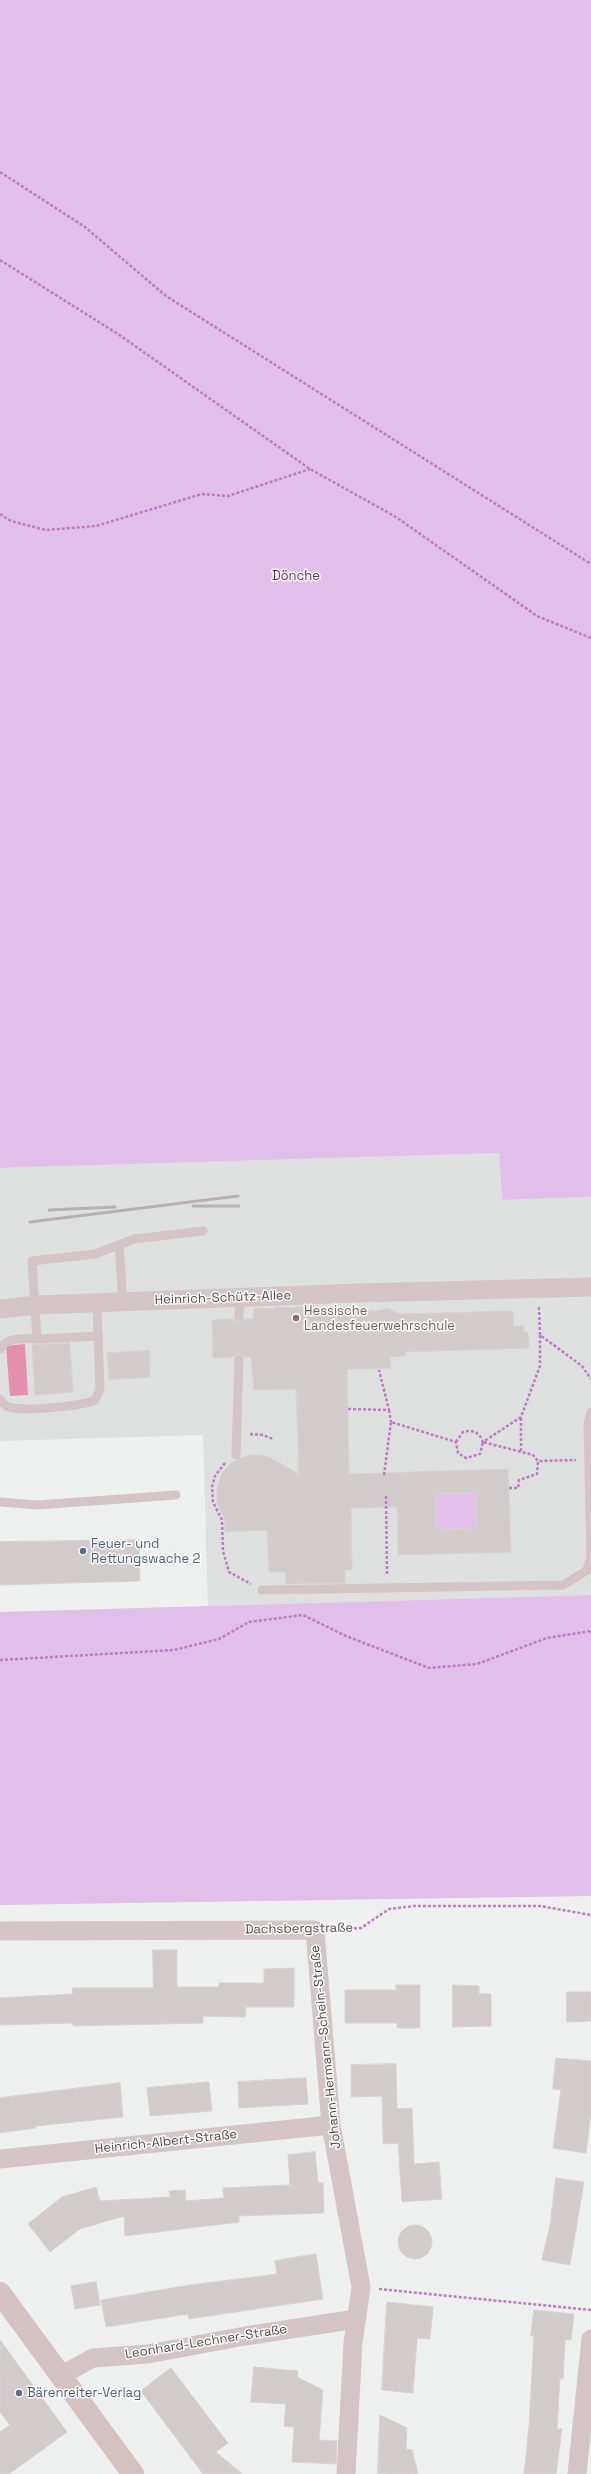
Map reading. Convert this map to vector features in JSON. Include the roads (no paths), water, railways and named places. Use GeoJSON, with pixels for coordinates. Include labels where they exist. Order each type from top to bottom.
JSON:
{"type":"FeatureCollection","features":[{"type":"Feature","properties":{"kind":"main road"},"geometry":{"type":"LineString","coordinates":[[0,2293],[133,2474]]}},
{"type":"Feature","properties":{"kind":"street","name":"Heinrich-Schütz-Allee"},"geometry":{"type":"LineString","coordinates":[[0,1309],[36,1305],[591,1287]]}},
{"type":"Feature","properties":{"kind":"street","name":"Dachsbergstraße"},"geometry":{"type":"LineString","coordinates":[[0,1931],[315,1930]]}},
{"type":"Feature","properties":{"kind":"street","name":"Johann-Hermann-Schein-Straße"},"geometry":{"type":"LineString","coordinates":[[315,1930],[331,2125],[361,2288],[353,2344],[346,2474]]}},
{"type":"Feature","properties":{"kind":"street","name":"Heinrich-Albert-Straße"},"geometry":{"type":"LineString","coordinates":[[0,2159],[331,2125]]}},
{"type":"Feature","properties":{"kind":"street","name":"Leonhard-Lechner-Straße"},"geometry":{"type":"LineString","coordinates":[[60,2376],[93,2358],[148,2354],[245,2336],[356,2319]]}},
{"type":"Feature","properties":{"kind":"street"},"geometry":{"type":"LineString","coordinates":[[577,2474],[591,2339]]}},
{"type":"Feature","properties":{"kind":"lane"},"geometry":{"type":"LineString","coordinates":[[37,1339],[32,1261],[95,1254],[134,1239],[202,1231]]}},
{"type":"Feature","properties":{"kind":"lane"},"geometry":{"type":"LineString","coordinates":[[119,1245],[123,1302]]}},
{"type":"Feature","properties":{"kind":"lane"},"geometry":{"type":"LineString","coordinates":[[239,1317],[240,1298]]}},
{"type":"Feature","properties":{"kind":"lane"},"geometry":{"type":"LineString","coordinates":[[0,1399],[8,1407],[20,1409],[84,1405],[95,1400],[100,1389],[100,1336],[97,1303]]}},
{"type":"Feature","properties":{"kind":"lane"},"geometry":{"type":"LineString","coordinates":[[0,1349],[4,1343],[13,1339],[100,1336]]}},
{"type":"Feature","properties":{"kind":"lane"},"geometry":{"type":"LineString","coordinates":[[236,1455],[238,1359]]}},
{"type":"Feature","properties":{"kind":"lane"},"geometry":{"type":"LineString","coordinates":[[591,1412],[588,1424],[591,1562]]}},
{"type":"Feature","properties":{"kind":"lane"},"geometry":{"type":"LineString","coordinates":[[0,1502],[38,1505],[176,1495]]}},
{"type":"Feature","properties":{"kind":"lane"},"geometry":{"type":"LineString","coordinates":[[262,1590],[563,1585],[586,1571],[591,1559]]}},
{"type":"Feature","properties":{"kind":"railway"},"geometry":{"type":"LineString","coordinates":[[30,1222],[238,1196]]}},
{"type":"Feature","properties":{"kind":"railway"},"geometry":{"type":"LineString","coordinates":[[193,1206],[239,1206]]}},
{"type":"Feature","properties":{"kind":"railway"},"geometry":{"type":"LineString","coordinates":[[49,1210],[115,1207]]}},
{"type":"Feature","properties":{"kind":"place","name":"Hessische Landesfeuerwehrschule"},"geometry":{"type":"Point","coordinates":[296,1318]}},
{"type":"Feature","properties":{"kind":"place","name":"Feuer- und Rettungswache 2"},"geometry":{"type":"Point","coordinates":[83,1551]}},
{"type":"Feature","properties":{"kind":"place","name":"Bärenreiter-Verlag"},"geometry":{"type":"Point","coordinates":[19,2393]}},
{"type":"Feature","properties":{"kind":"park label","name":"Dönche"},"geometry":{"type":"Point","coordinates":[296,576]}}]}
